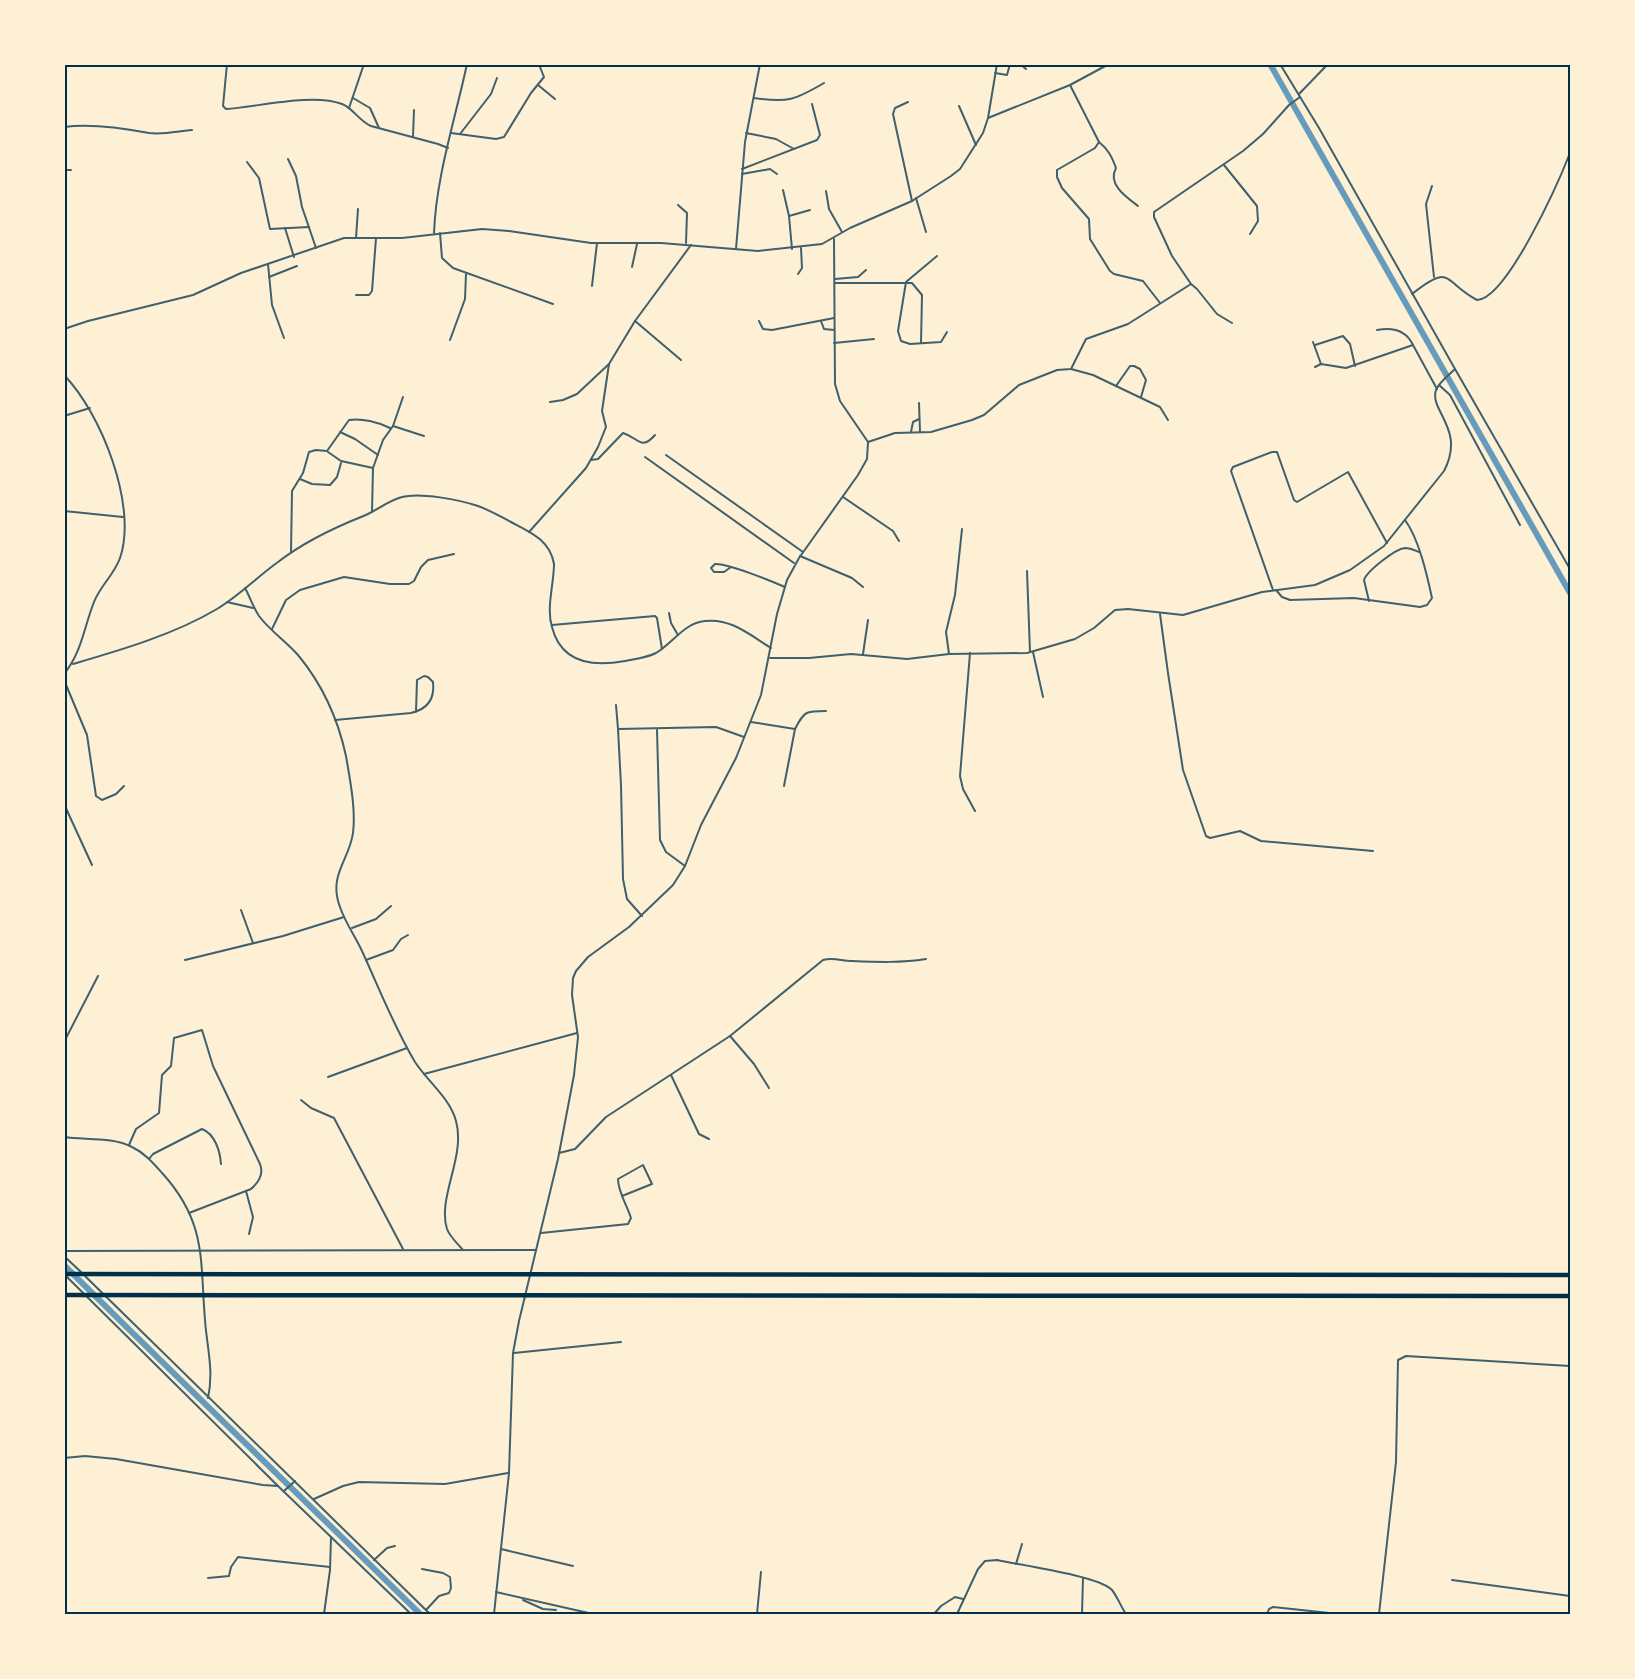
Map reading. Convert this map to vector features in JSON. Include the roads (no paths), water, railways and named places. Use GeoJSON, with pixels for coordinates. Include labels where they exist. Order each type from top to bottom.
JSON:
{"type":"FeatureCollection","features":[{"type":"Feature","properties":{"kind":"highway"},"geometry":{"type":"LineString","coordinates":[[64,1275],[1570,1275]]}},
{"type":"Feature","properties":{"kind":"highway"},"geometry":{"type":"LineString","coordinates":[[64,1295],[1570,1296]]}},
{"type":"Feature","properties":{"kind":"street"},"geometry":{"type":"LineString","coordinates":[[227,64],[223,106],[226,109],[315,99],[341,104],[349,108],[365,123],[448,148]]}},
{"type":"Feature","properties":{"kind":"street"},"geometry":{"type":"LineString","coordinates":[[349,108],[364,64]]}},
{"type":"Feature","properties":{"kind":"street"},"geometry":{"type":"LineString","coordinates":[[434,233],[435,209],[467,64]]}},
{"type":"Feature","properties":{"kind":"street"},"geometry":{"type":"LineString","coordinates":[[736,250],[746,133],[760,64]]}},
{"type":"Feature","properties":{"kind":"street"},"geometry":{"type":"LineString","coordinates":[[64,329],[193,295],[241,273],[294,257],[344,238],[402,238],[440,232],[494,229],[597,243],[691,245],[736,250],[792,249],[822,244],[834,239],[842,232],[912,201],[960,169],[976,146],[988,118],[997,64]]}},
{"type":"Feature","properties":{"kind":"street"},"geometry":{"type":"LineString","coordinates":[[995,73],[1007,75],[1010,64]]}},
{"type":"Feature","properties":{"kind":"street"},"geometry":{"type":"LineString","coordinates":[[1020,64],[1026,69]]}},
{"type":"Feature","properties":{"kind":"street"},"geometry":{"type":"LineString","coordinates":[[988,118],[1070,85],[1108,64]]}},
{"type":"Feature","properties":{"kind":"street"},"geometry":{"type":"LineString","coordinates":[[1280,64],[1570,568]]}},
{"type":"Feature","properties":{"kind":"street"},"geometry":{"type":"LineString","coordinates":[[1232,323],[1217,314],[1191,284],[1172,256],[1154,217],[1154,212],[1224,165],[1263,134],[1329,64]]}},
{"type":"Feature","properties":{"kind":"street"},"geometry":{"type":"LineString","coordinates":[[452,133],[496,139],[504,137],[531,93],[544,77],[540,67]]}},
{"type":"Feature","properties":{"kind":"street"},"geometry":{"type":"LineString","coordinates":[[460,134],[491,94],[496,78]]}},
{"type":"Feature","properties":{"kind":"street"},"geometry":{"type":"LineString","coordinates":[[754,98],[789,100],[804,95],[824,83]]}},
{"type":"Feature","properties":{"kind":"street"},"geometry":{"type":"LineString","coordinates":[[538,85],[555,99]]}},
{"type":"Feature","properties":{"kind":"street"},"geometry":{"type":"LineString","coordinates":[[1070,85],[1099,142],[1108,150],[1113,159],[1116,168],[1113,176],[1114,182],[1124,195],[1138,206]]}},
{"type":"Feature","properties":{"kind":"street"},"geometry":{"type":"LineString","coordinates":[[353,98],[370,108],[379,128]]}},
{"type":"Feature","properties":{"kind":"street"},"geometry":{"type":"LineString","coordinates":[[908,102],[895,108],[893,114],[912,201]]}},
{"type":"Feature","properties":{"kind":"street"},"geometry":{"type":"LineString","coordinates":[[742,169],[819,138],[812,104]]}},
{"type":"Feature","properties":{"kind":"street"},"geometry":{"type":"LineString","coordinates":[[959,106],[976,146]]}},
{"type":"Feature","properties":{"kind":"street"},"geometry":{"type":"LineString","coordinates":[[413,137],[414,110]]}},
{"type":"Feature","properties":{"kind":"street"},"geometry":{"type":"LineString","coordinates":[[64,128],[89,126],[154,133],[192,130]]}},
{"type":"Feature","properties":{"kind":"street"},"geometry":{"type":"LineString","coordinates":[[746,133],[776,139],[794,149]]}},
{"type":"Feature","properties":{"kind":"street"},"geometry":{"type":"LineString","coordinates":[[1099,142],[1095,148],[1058,170],[1056,174],[1059,183],[1089,219],[1090,239],[1110,271],[1143,281],[1160,303]]}},
{"type":"Feature","properties":{"kind":"street"},"geometry":{"type":"LineString","coordinates":[[1412,294],[1434,277],[1451,279],[1477,300],[1481,300],[1493,291],[1509,273],[1523,250],[1551,198],[1570,153]]}},
{"type":"Feature","properties":{"kind":"street"},"geometry":{"type":"LineString","coordinates":[[288,159],[296,176],[302,207],[316,248]]}},
{"type":"Feature","properties":{"kind":"street"},"geometry":{"type":"LineString","coordinates":[[248,162],[259,178],[270,229],[309,227]]}},
{"type":"Feature","properties":{"kind":"street"},"geometry":{"type":"LineString","coordinates":[[1224,165],[1257,206],[1258,221],[1250,234]]}},
{"type":"Feature","properties":{"kind":"street"},"geometry":{"type":"LineString","coordinates":[[742,174],[770,169],[777,174]]}},
{"type":"Feature","properties":{"kind":"street"},"geometry":{"type":"LineString","coordinates":[[64,170],[71,171]]}},
{"type":"Feature","properties":{"kind":"street"},"geometry":{"type":"LineString","coordinates":[[1432,186],[1426,204],[1434,277]]}},
{"type":"Feature","properties":{"kind":"street"},"geometry":{"type":"LineString","coordinates":[[783,190],[789,216],[792,249]]}},
{"type":"Feature","properties":{"kind":"street"},"geometry":{"type":"LineString","coordinates":[[826,191],[829,210],[842,232]]}},
{"type":"Feature","properties":{"kind":"street"},"geometry":{"type":"LineString","coordinates":[[916,198],[926,232]]}},
{"type":"Feature","properties":{"kind":"street"},"geometry":{"type":"LineString","coordinates":[[678,205],[687,213],[686,245]]}},
{"type":"Feature","properties":{"kind":"street"},"geometry":{"type":"LineString","coordinates":[[356,238],[358,209]]}},
{"type":"Feature","properties":{"kind":"street"},"geometry":{"type":"LineString","coordinates":[[789,216],[810,210]]}},
{"type":"Feature","properties":{"kind":"street"},"geometry":{"type":"LineString","coordinates":[[285,228],[294,257]]}},
{"type":"Feature","properties":{"kind":"street"},"geometry":{"type":"LineString","coordinates":[[440,232],[442,258],[446,263],[466,274],[553,304]]}},
{"type":"Feature","properties":{"kind":"street"},"geometry":{"type":"LineString","coordinates":[[356,295],[369,295],[372,291],[376,238]]}},
{"type":"Feature","properties":{"kind":"street"},"geometry":{"type":"LineString","coordinates":[[494,1614],[509,1473],[513,1353],[559,1153],[577,1057],[577,1033],[572,995],[573,978],[588,957],[642,916],[673,885],[685,866],[701,825],[724,783],[761,695],[777,614],[795,564],[866,464],[868,442],[838,395],[834,375],[834,239]]}},
{"type":"Feature","properties":{"kind":"street"},"geometry":{"type":"LineString","coordinates":[[592,286],[597,243]]}},
{"type":"Feature","properties":{"kind":"street"},"geometry":{"type":"LineString","coordinates":[[632,267],[637,243]]}},
{"type":"Feature","properties":{"kind":"street"},"geometry":{"type":"LineString","coordinates":[[550,402],[571,398],[609,364],[635,321],[691,245]]}},
{"type":"Feature","properties":{"kind":"street"},"geometry":{"type":"LineString","coordinates":[[798,274],[802,267],[801,247]]}},
{"type":"Feature","properties":{"kind":"street"},"geometry":{"type":"LineString","coordinates":[[937,256],[906,282],[898,336],[904,343],[941,342],[947,332]]}},
{"type":"Feature","properties":{"kind":"street"},"geometry":{"type":"LineString","coordinates":[[268,264],[272,305],[284,338]]}},
{"type":"Feature","properties":{"kind":"street"},"geometry":{"type":"LineString","coordinates":[[269,277],[297,266]]}},
{"type":"Feature","properties":{"kind":"street"},"geometry":{"type":"LineString","coordinates":[[835,281],[858,277],[866,270]]}},
{"type":"Feature","properties":{"kind":"street"},"geometry":{"type":"LineString","coordinates":[[450,340],[465,299],[466,274]]}},
{"type":"Feature","properties":{"kind":"street"},"geometry":{"type":"LineString","coordinates":[[835,281],[906,282],[915,286],[922,295],[921,343]]}},
{"type":"Feature","properties":{"kind":"street"},"geometry":{"type":"LineString","coordinates":[[1071,369],[1086,339],[1128,324],[1191,284]]}},
{"type":"Feature","properties":{"kind":"street"},"geometry":{"type":"LineString","coordinates":[[759,321],[764,329],[772,330],[834,318]]}},
{"type":"Feature","properties":{"kind":"street"},"geometry":{"type":"LineString","coordinates":[[635,321],[681,360]]}},
{"type":"Feature","properties":{"kind":"street"},"geometry":{"type":"LineString","coordinates":[[821,321],[824,329],[834,330]]}},
{"type":"Feature","properties":{"kind":"street"},"geometry":{"type":"LineString","coordinates":[[1377,330],[1390,329],[1410,338],[1437,389]]}},
{"type":"Feature","properties":{"kind":"street"},"geometry":{"type":"LineString","coordinates":[[1321,364],[1314,343],[1343,336],[1350,344],[1355,366]]}},
{"type":"Feature","properties":{"kind":"street"},"geometry":{"type":"LineString","coordinates":[[834,343],[874,339]]}},
{"type":"Feature","properties":{"kind":"street"},"geometry":{"type":"LineString","coordinates":[[1315,366],[1321,364],[1336,368],[1355,366],[1413,345]]}},
{"type":"Feature","properties":{"kind":"street"},"geometry":{"type":"LineString","coordinates":[[529,532],[591,459],[606,427],[602,407],[609,364]]}},
{"type":"Feature","properties":{"kind":"street"},"geometry":{"type":"LineString","coordinates":[[1116,386],[1130,366],[1134,366],[1140,369],[1146,380],[1141,397]]}},
{"type":"Feature","properties":{"kind":"street"},"geometry":{"type":"LineString","coordinates":[[868,442],[895,433],[944,429],[972,420],[984,415],[1019,385],[1058,370],[1071,369],[1093,375],[1161,407],[1168,420]]}},
{"type":"Feature","properties":{"kind":"street"},"geometry":{"type":"LineString","coordinates":[[769,658],[863,654],[907,659],[949,654],[1031,652],[1085,634],[1115,610],[1192,614],[1243,596],[1315,585],[1334,578],[1367,560],[1387,543],[1444,471],[1450,454],[1451,435],[1436,402],[1437,389],[1455,369]]}},
{"type":"Feature","properties":{"kind":"street"},"geometry":{"type":"LineString","coordinates":[[64,375],[90,408],[107,447],[119,483],[123,517],[120,559],[94,600],[79,652],[73,664],[64,674]]}},
{"type":"Feature","properties":{"kind":"street"},"geometry":{"type":"LineString","coordinates":[[1439,385],[1450,395],[1520,525]]}},
{"type":"Feature","properties":{"kind":"street"},"geometry":{"type":"LineString","coordinates":[[372,512],[373,468],[403,397]]}},
{"type":"Feature","properties":{"kind":"street"},"geometry":{"type":"LineString","coordinates":[[919,403],[920,432]]}},
{"type":"Feature","properties":{"kind":"street"},"geometry":{"type":"LineString","coordinates":[[64,416],[90,408]]}},
{"type":"Feature","properties":{"kind":"street"},"geometry":{"type":"LineString","coordinates":[[327,451],[346,422],[353,419],[382,424],[424,436]]}},
{"type":"Feature","properties":{"kind":"street"},"geometry":{"type":"LineString","coordinates":[[911,432],[913,422],[920,419]]}},
{"type":"Feature","properties":{"kind":"street"},"geometry":{"type":"LineString","coordinates":[[340,432],[378,455]]}},
{"type":"Feature","properties":{"kind":"street"},"geometry":{"type":"LineString","coordinates":[[591,459],[598,459],[623,433],[643,443],[649,442],[655,435]]}},
{"type":"Feature","properties":{"kind":"street"},"geometry":{"type":"LineString","coordinates":[[291,552],[292,491],[300,478],[309,452],[327,451],[341,461],[373,468]]}},
{"type":"Feature","properties":{"kind":"street"},"geometry":{"type":"LineString","coordinates":[[1387,543],[1348,472],[1297,502],[1294,500],[1277,452],[1233,467],[1231,471],[1275,590],[1282,597],[1290,600],[1354,598],[1420,607],[1430,603],[1431,593],[1419,552],[1405,520]]}},
{"type":"Feature","properties":{"kind":"street"},"geometry":{"type":"LineString","coordinates":[[666,455],[803,552]]}},
{"type":"Feature","properties":{"kind":"street"},"geometry":{"type":"LineString","coordinates":[[645,457],[795,564]]}},
{"type":"Feature","properties":{"kind":"street"},"geometry":{"type":"LineString","coordinates":[[300,478],[312,484],[330,485],[337,477],[341,461]]}},
{"type":"Feature","properties":{"kind":"street"},"geometry":{"type":"LineString","coordinates":[[73,664],[140,643],[196,620],[227,602],[291,552],[326,531],[404,496],[424,496],[479,507],[529,532],[547,545],[553,556],[554,577],[550,612],[555,638],[567,653],[587,663],[600,664],[635,660],[648,656],[662,649],[698,622],[723,622],[737,627],[771,648]]}},
{"type":"Feature","properties":{"kind":"street"},"geometry":{"type":"LineString","coordinates":[[843,496],[893,531],[899,541]]}},
{"type":"Feature","properties":{"kind":"street"},"geometry":{"type":"LineString","coordinates":[[64,511],[123,517]]}},
{"type":"Feature","properties":{"kind":"street"},"geometry":{"type":"LineString","coordinates":[[949,654],[946,632],[955,595],[962,529]]}},
{"type":"Feature","properties":{"kind":"street"},"geometry":{"type":"LineString","coordinates":[[1369,600],[1364,576],[1398,550],[1412,548],[1419,552]]}},
{"type":"Feature","properties":{"kind":"street"},"geometry":{"type":"LineString","coordinates":[[272,629],[286,600],[300,590],[344,577],[390,584],[409,584],[414,581],[428,560],[454,554]]}},
{"type":"Feature","properties":{"kind":"street"},"geometry":{"type":"LineString","coordinates":[[800,556],[852,578],[863,587]]}},
{"type":"Feature","properties":{"kind":"street"},"geometry":{"type":"LineString","coordinates":[[731,567],[718,573],[711,568],[717,563],[731,567],[785,587]]}},
{"type":"Feature","properties":{"kind":"street"},"geometry":{"type":"LineString","coordinates":[[1027,571],[1031,652],[1044,697]]}},
{"type":"Feature","properties":{"kind":"street"},"geometry":{"type":"LineString","coordinates":[[245,588],[255,609],[306,665],[327,698],[335,720],[346,758],[354,827],[353,837],[338,873],[336,884],[340,907],[352,928],[407,1048],[424,1074],[452,1108],[457,1124],[457,1159],[450,1188],[446,1222],[450,1234],[464,1250]]}},
{"type":"Feature","properties":{"kind":"street"},"geometry":{"type":"LineString","coordinates":[[227,602],[255,609]]}},
{"type":"Feature","properties":{"kind":"street"},"geometry":{"type":"LineString","coordinates":[[669,613],[671,623],[678,635]]}},
{"type":"Feature","properties":{"kind":"street"},"geometry":{"type":"LineString","coordinates":[[1161,614],[1184,770],[1206,836],[1210,838],[1240,831],[1261,840],[1374,851]]}},
{"type":"Feature","properties":{"kind":"street"},"geometry":{"type":"LineString","coordinates":[[551,625],[655,616],[662,649]]}},
{"type":"Feature","properties":{"kind":"street"},"geometry":{"type":"LineString","coordinates":[[863,654],[868,620]]}},
{"type":"Feature","properties":{"kind":"street"},"geometry":{"type":"LineString","coordinates":[[970,653],[960,776],[963,789],[975,811]]}},
{"type":"Feature","properties":{"kind":"street"},"geometry":{"type":"LineString","coordinates":[[335,720],[416,712],[426,708],[433,696],[433,682],[428,676],[417,680],[416,712]]}},
{"type":"Feature","properties":{"kind":"street"},"geometry":{"type":"LineString","coordinates":[[64,680],[73,698],[89,744],[96,796],[102,800],[116,794],[124,786]]}},
{"type":"Feature","properties":{"kind":"street"},"geometry":{"type":"LineString","coordinates":[[616,705],[621,785],[622,879],[627,899],[642,916]]}},
{"type":"Feature","properties":{"kind":"street"},"geometry":{"type":"LineString","coordinates":[[784,786],[795,729],[806,712],[826,711]]}},
{"type":"Feature","properties":{"kind":"street"},"geometry":{"type":"LineString","coordinates":[[750,722],[795,729]]}},
{"type":"Feature","properties":{"kind":"street"},"geometry":{"type":"LineString","coordinates":[[618,729],[716,727],[744,737]]}},
{"type":"Feature","properties":{"kind":"street"},"geometry":{"type":"LineString","coordinates":[[657,729],[660,840],[666,852],[685,866]]}},
{"type":"Feature","properties":{"kind":"street"},"geometry":{"type":"LineString","coordinates":[[64,804],[92,865]]}},
{"type":"Feature","properties":{"kind":"street"},"geometry":{"type":"LineString","coordinates":[[352,928],[376,919],[391,906]]}},
{"type":"Feature","properties":{"kind":"street"},"geometry":{"type":"LineString","coordinates":[[241,910],[253,943]]}},
{"type":"Feature","properties":{"kind":"street"},"geometry":{"type":"LineString","coordinates":[[185,960],[310,928],[345,916]]}},
{"type":"Feature","properties":{"kind":"street"},"geometry":{"type":"LineString","coordinates":[[366,960],[393,950],[408,935]]}},
{"type":"Feature","properties":{"kind":"street"},"geometry":{"type":"LineString","coordinates":[[559,1153],[575,1149],[606,1117],[730,1036],[825,959],[893,962],[926,959]]}},
{"type":"Feature","properties":{"kind":"street"},"geometry":{"type":"LineString","coordinates":[[64,1042],[98,976]]}},
{"type":"Feature","properties":{"kind":"street"},"geometry":{"type":"LineString","coordinates":[[129,1145],[136,1129],[159,1113],[162,1075],[171,1066],[174,1038],[202,1030],[213,1066],[262,1168],[258,1183],[246,1191],[189,1213]]}},
{"type":"Feature","properties":{"kind":"street"},"geometry":{"type":"LineString","coordinates":[[424,1074],[577,1033]]}},
{"type":"Feature","properties":{"kind":"street"},"geometry":{"type":"LineString","coordinates":[[730,1036],[754,1064],[769,1088]]}},
{"type":"Feature","properties":{"kind":"street"},"geometry":{"type":"LineString","coordinates":[[328,1077],[407,1048]]}},
{"type":"Feature","properties":{"kind":"street"},"geometry":{"type":"LineString","coordinates":[[671,1075],[699,1134],[709,1139]]}},
{"type":"Feature","properties":{"kind":"street"},"geometry":{"type":"LineString","coordinates":[[301,1100],[310,1108],[334,1118],[404,1250]]}},
{"type":"Feature","properties":{"kind":"street"},"geometry":{"type":"LineString","coordinates":[[149,1159],[153,1154],[202,1129],[208,1132],[219,1149],[221,1164]]}},
{"type":"Feature","properties":{"kind":"street"},"geometry":{"type":"LineString","coordinates":[[64,1137],[129,1145],[149,1159],[176,1190],[189,1213],[201,1250],[205,1321],[212,1367],[208,1398]]}},
{"type":"Feature","properties":{"kind":"street"},"geometry":{"type":"LineString","coordinates":[[541,1233],[628,1224],[631,1218],[622,1196],[618,1179],[643,1165],[652,1184],[622,1196]]}},
{"type":"Feature","properties":{"kind":"street"},"geometry":{"type":"LineString","coordinates":[[246,1191],[253,1217],[249,1234]]}},
{"type":"Feature","properties":{"kind":"street"},"geometry":{"type":"LineString","coordinates":[[64,1251],[537,1251]]}},
{"type":"Feature","properties":{"kind":"street"},"geometry":{"type":"LineString","coordinates":[[64,1256],[430,1614]]}},
{"type":"Feature","properties":{"kind":"street"},"geometry":{"type":"LineString","coordinates":[[64,1275],[411,1614]]}},
{"type":"Feature","properties":{"kind":"street"},"geometry":{"type":"LineString","coordinates":[[513,1353],[621,1342]]}},
{"type":"Feature","properties":{"kind":"street"},"geometry":{"type":"LineString","coordinates":[[1379,1614],[1396,1462],[1398,1360],[1406,1356],[1570,1366]]}},
{"type":"Feature","properties":{"kind":"street"},"geometry":{"type":"LineString","coordinates":[[64,1458],[85,1456],[108,1458],[278,1486]]}},
{"type":"Feature","properties":{"kind":"street"},"geometry":{"type":"LineString","coordinates":[[314,1499],[358,1482],[445,1484],[509,1473]]}},
{"type":"Feature","properties":{"kind":"street"},"geometry":{"type":"LineString","coordinates":[[286,1490],[294,1483]]}},
{"type":"Feature","properties":{"kind":"street"},"geometry":{"type":"LineString","coordinates":[[324,1614],[331,1536]]}},
{"type":"Feature","properties":{"kind":"street"},"geometry":{"type":"LineString","coordinates":[[1016,1564],[1022,1544]]}},
{"type":"Feature","properties":{"kind":"street"},"geometry":{"type":"LineString","coordinates":[[374,1560],[387,1548],[395,1546]]}},
{"type":"Feature","properties":{"kind":"street"},"geometry":{"type":"LineString","coordinates":[[501,1549],[573,1566]]}},
{"type":"Feature","properties":{"kind":"street"},"geometry":{"type":"LineString","coordinates":[[208,1578],[229,1576],[231,1566],[238,1557],[330,1567]]}},
{"type":"Feature","properties":{"kind":"street"},"geometry":{"type":"LineString","coordinates":[[957,1614],[978,1569],[985,1561],[997,1560],[1102,1584],[1112,1590],[1126,1614]]}},
{"type":"Feature","properties":{"kind":"street"},"geometry":{"type":"LineString","coordinates":[[422,1569],[443,1573],[450,1578],[451,1582],[449,1593],[439,1596],[426,1610]]}},
{"type":"Feature","properties":{"kind":"street"},"geometry":{"type":"LineString","coordinates":[[757,1614],[761,1572]]}},
{"type":"Feature","properties":{"kind":"street"},"geometry":{"type":"LineString","coordinates":[[1082,1614],[1083,1578]]}},
{"type":"Feature","properties":{"kind":"street"},"geometry":{"type":"LineString","coordinates":[[1452,1580],[1570,1596]]}},
{"type":"Feature","properties":{"kind":"street"},"geometry":{"type":"LineString","coordinates":[[496,1592],[592,1614]]}},
{"type":"Feature","properties":{"kind":"street"},"geometry":{"type":"LineString","coordinates":[[934,1614],[941,1606],[955,1597],[964,1599]]}},
{"type":"Feature","properties":{"kind":"street"},"geometry":{"type":"LineString","coordinates":[[521,1598],[543,1609],[556,1611]]}},
{"type":"Feature","properties":{"kind":"street"},"geometry":{"type":"LineString","coordinates":[[1267,1614],[1273,1607],[1339,1614]]}},
{"type":"Feature","properties":{"kind":"street"},"geometry":{"type":"LineString","coordinates":[[786,1614],[815,1614]]}},
{"type":"Feature","properties":{"kind":"waterway"},"geometry":{"type":"LineString","coordinates":[[1270,64],[1570,593]]}},
{"type":"Feature","properties":{"kind":"waterway"},"geometry":{"type":"LineString","coordinates":[[64,1265],[420,1614]]}}]}
